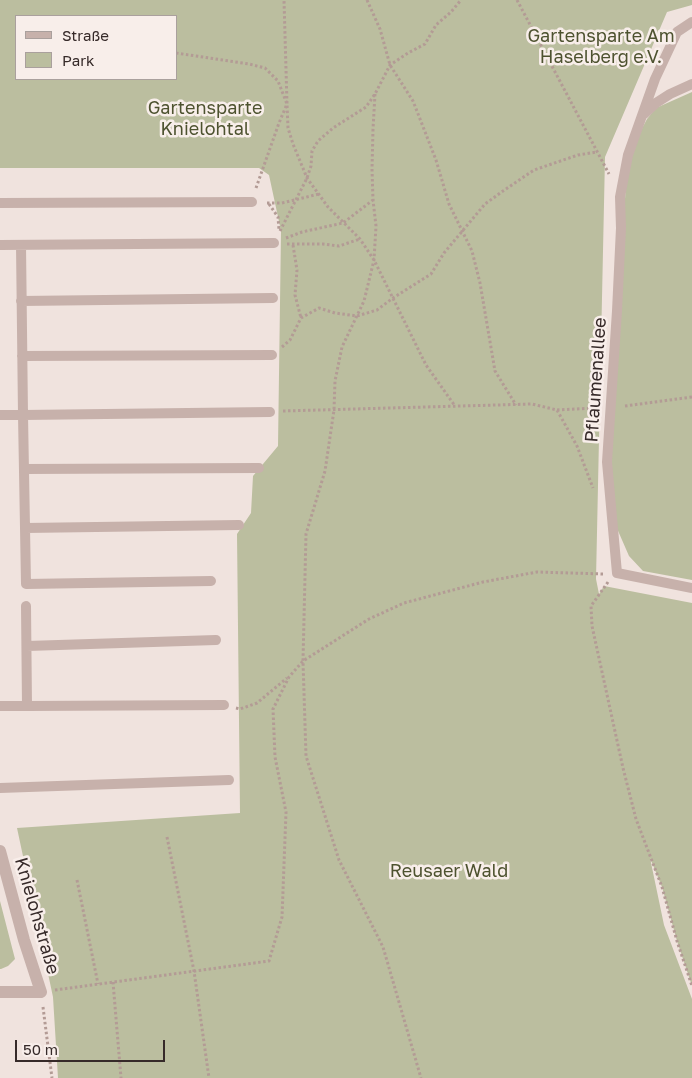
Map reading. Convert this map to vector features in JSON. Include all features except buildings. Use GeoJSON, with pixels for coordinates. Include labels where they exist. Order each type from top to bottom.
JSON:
{"type":"FeatureCollection","features":[{"type":"Feature","properties":{"kind":"street","name":"Knielohstraße"},"geometry":{"type":"LineString","coordinates":[[0,850],[24,940],[41,992]]}},
{"type":"Feature","properties":{"kind":"street"},"geometry":{"type":"LineString","coordinates":[[0,992],[41,992]]}},
{"type":"Feature","properties":{"kind":"lane","name":"Pflaumenallee"},"geometry":{"type":"LineString","coordinates":[[617,573],[607,462],[617,311],[621,228],[620,197],[628,154],[655,79],[677,32],[692,22]]}},
{"type":"Feature","properties":{"kind":"lane","name":"Pflaumenallee"},"geometry":{"type":"LineString","coordinates":[[643,115],[670,94],[692,84]]}},
{"type":"Feature","properties":{"kind":"lane"},"geometry":{"type":"LineString","coordinates":[[0,203],[252,202]]}},
{"type":"Feature","properties":{"kind":"lane"},"geometry":{"type":"LineString","coordinates":[[0,245],[274,243]]}},
{"type":"Feature","properties":{"kind":"lane"},"geometry":{"type":"LineString","coordinates":[[21,245],[26,584],[211,581]]}},
{"type":"Feature","properties":{"kind":"lane"},"geometry":{"type":"LineString","coordinates":[[21,301],[273,298]]}},
{"type":"Feature","properties":{"kind":"lane"},"geometry":{"type":"LineString","coordinates":[[22,356],[272,355]]}},
{"type":"Feature","properties":{"kind":"lane"},"geometry":{"type":"LineString","coordinates":[[0,416],[270,412]]}},
{"type":"Feature","properties":{"kind":"lane"},"geometry":{"type":"LineString","coordinates":[[24,469],[259,468]]}},
{"type":"Feature","properties":{"kind":"lane"},"geometry":{"type":"LineString","coordinates":[[25,528],[239,525]]}},
{"type":"Feature","properties":{"kind":"lane"},"geometry":{"type":"LineString","coordinates":[[617,573],[692,588]]}},
{"type":"Feature","properties":{"kind":"lane"},"geometry":{"type":"LineString","coordinates":[[26,606],[27,706]]}},
{"type":"Feature","properties":{"kind":"lane"},"geometry":{"type":"LineString","coordinates":[[27,646],[216,640]]}},
{"type":"Feature","properties":{"kind":"lane"},"geometry":{"type":"LineString","coordinates":[[0,706],[224,705]]}},
{"type":"Feature","properties":{"kind":"lane"},"geometry":{"type":"LineString","coordinates":[[0,788],[229,780]]}},
{"type":"Feature","properties":{"kind":"path"},"geometry":{"type":"LineString","coordinates":[[284,0],[288,128],[295,151],[307,178],[318,194],[343,223],[360,239],[374,260],[426,365],[456,406]]}},
{"type":"Feature","properties":{"kind":"path"},"geometry":{"type":"LineString","coordinates":[[367,0],[380,30],[390,65],[413,101],[436,160],[450,204],[472,251],[480,283],[495,370],[516,404]]}},
{"type":"Feature","properties":{"kind":"path"},"geometry":{"type":"LineString","coordinates":[[274,243],[307,178],[311,166],[312,151],[318,141],[332,128],[366,107],[376,94],[390,65],[425,44],[436,25],[452,12],[461,0]]}},
{"type":"Feature","properties":{"kind":"path"},"geometry":{"type":"LineString","coordinates":[[517,0],[620,197]]}},
{"type":"Feature","properties":{"kind":"path"},"geometry":{"type":"LineString","coordinates":[[178,53],[265,68],[278,81],[287,104],[252,202],[269,204],[318,194]]}},
{"type":"Feature","properties":{"kind":"path"},"geometry":{"type":"LineString","coordinates":[[376,94],[373,128],[373,200],[376,226],[374,260],[364,302],[342,347],[335,381],[334,410],[325,471],[306,534],[303,661],[306,756],[339,860],[382,947],[420,1078]]}},
{"type":"Feature","properties":{"kind":"path"},"geometry":{"type":"LineString","coordinates":[[272,355],[290,340],[301,318],[319,308],[335,313],[357,316],[377,310],[431,274],[444,253],[485,204],[534,170],[578,155],[597,152]]}},
{"type":"Feature","properties":{"kind":"path"},"geometry":{"type":"LineString","coordinates":[[274,243],[302,232],[343,223],[373,200]]}},
{"type":"Feature","properties":{"kind":"path"},"geometry":{"type":"LineString","coordinates":[[269,204],[278,217],[279,232]]}},
{"type":"Feature","properties":{"kind":"path"},"geometry":{"type":"LineString","coordinates":[[274,243],[339,246],[360,239]]}},
{"type":"Feature","properties":{"kind":"path"},"geometry":{"type":"LineString","coordinates":[[293,245],[297,270],[295,295],[301,318]]}},
{"type":"Feature","properties":{"kind":"path"},"geometry":{"type":"LineString","coordinates":[[270,412],[516,404],[532,404],[557,410],[577,446],[596,494]]}},
{"type":"Feature","properties":{"kind":"path"},"geometry":{"type":"LineString","coordinates":[[224,705],[240,709],[258,703],[303,661],[368,619],[404,603],[483,582],[537,572],[617,573]]}},
{"type":"Feature","properties":{"kind":"path"},"geometry":{"type":"LineString","coordinates":[[617,573],[604,586],[591,606],[592,626],[636,819],[662,886],[677,942],[692,986]]}},
{"type":"Feature","properties":{"kind":"path"},"geometry":{"type":"LineString","coordinates":[[52,1078],[41,992],[269,961],[282,917],[286,812],[275,757],[273,709],[288,677]]}},
{"type":"Feature","properties":{"kind":"path"},"geometry":{"type":"LineString","coordinates":[[168,836],[194,971],[209,1078]]}},
{"type":"Feature","properties":{"kind":"path"},"geometry":{"type":"LineString","coordinates":[[77,880],[98,984]]}},
{"type":"Feature","properties":{"kind":"path"},"geometry":{"type":"LineString","coordinates":[[113,982],[121,1078]]}},
{"type":"Feature","properties":{"kind":"green space","name":"Reusaer Wald"},"geometry":{"type":"Polygon","coordinates":[[[0,0],[692,0],[692,5],[667,12],[605,157],[596,579],[599,594],[604,586],[692,603],[692,986],[662,887],[650,858],[664,925],[692,999],[692,1078],[58,1078],[53,997],[17,828],[240,813],[237,534],[251,513],[253,476],[278,446],[281,231],[269,175],[259,168],[0,168],[0,0]]]}},
{"type":"Feature","properties":{"kind":"green space"},"geometry":{"type":"Polygon","coordinates":[[[692,92],[692,580],[643,571],[629,556],[612,517],[607,462],[628,155],[647,119],[656,108],[692,92]]]}},
{"type":"Feature","properties":{"kind":"green space"},"geometry":{"type":"Polygon","coordinates":[[[0,901],[15,959],[8,966],[1,969],[0,969],[0,901]]]}},
{"type":"Feature","properties":{"kind":"park label","name":"Gartensparte Am Haselberg e.V."},"geometry":{"type":"Point","coordinates":[601,46]}},
{"type":"Feature","properties":{"kind":"park label","name":"Gartensparte Knielohtal"},"geometry":{"type":"Point","coordinates":[205,118]}}]}
